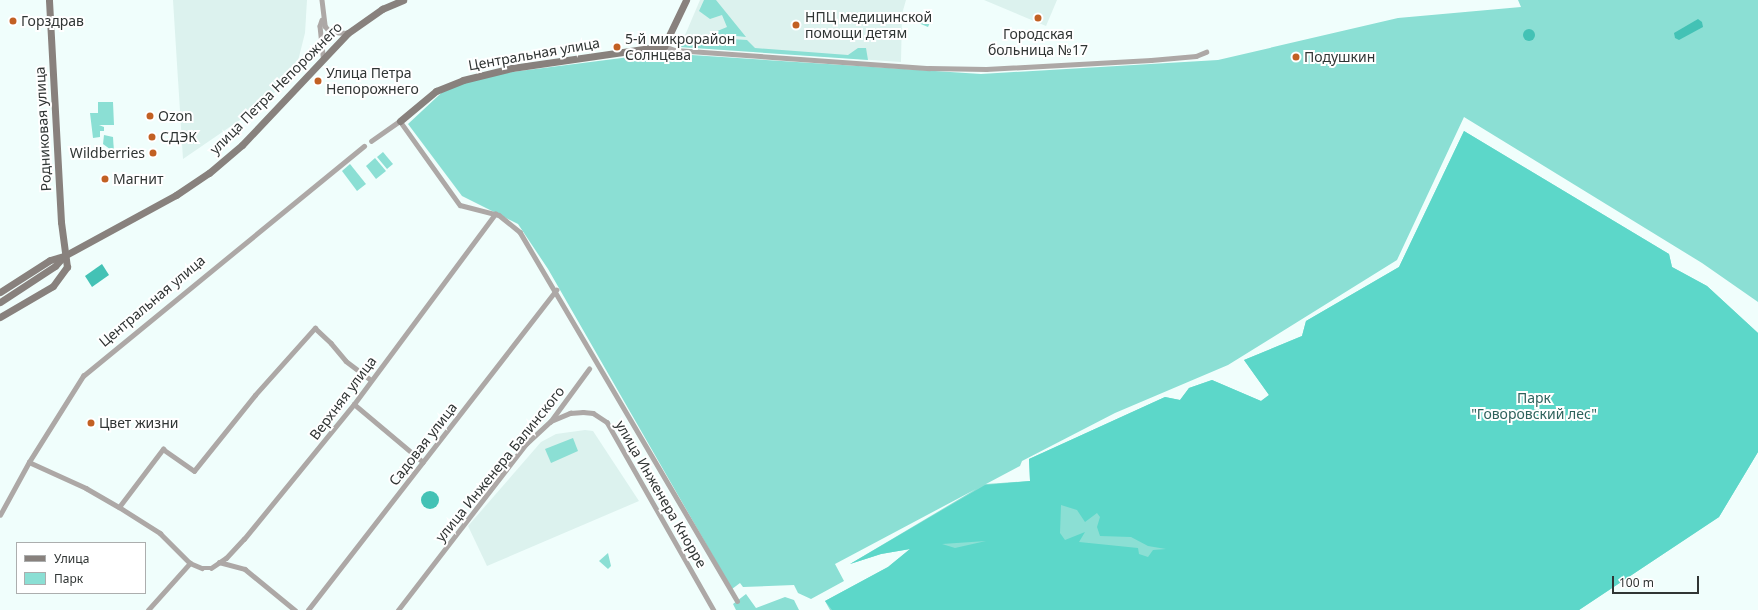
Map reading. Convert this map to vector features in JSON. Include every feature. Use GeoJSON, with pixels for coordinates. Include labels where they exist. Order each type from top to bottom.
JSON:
{"type":"FeatureCollection","features":[{"type":"Feature","properties":{"kind":"street","name":"Родниковая улица"},"geometry":{"type":"LineString","coordinates":[[0,317],[53,286],[67,267],[64,256],[49,0]]}},
{"type":"Feature","properties":{"kind":"street"},"geometry":{"type":"LineString","coordinates":[[322,0],[322,20],[320,26],[322,57]]}},
{"type":"Feature","properties":{"kind":"street","name":"улица Петра Непорожнего"},"geometry":{"type":"LineString","coordinates":[[0,292],[50,260],[64,256],[176,195],[209,173],[247,139],[322,57],[348,33],[382,9],[403,0]]}},
{"type":"Feature","properties":{"kind":"street"},"geometry":{"type":"LineString","coordinates":[[686,0],[664,46],[675,50],[929,68],[986,69],[1151,60],[1196,56],[1206,52]]}},
{"type":"Feature","properties":{"kind":"street"},"geometry":{"type":"LineString","coordinates":[[322,20],[330,32],[348,33]]}},
{"type":"Feature","properties":{"kind":"street","name":"Центральная улица"},"geometry":{"type":"LineString","coordinates":[[372,141],[400,121],[436,91],[463,80],[512,68],[664,46]]}},
{"type":"Feature","properties":{"kind":"street"},"geometry":{"type":"LineString","coordinates":[[400,121],[460,205],[495,214],[520,232],[556,290],[661,475],[737,601]]}},
{"type":"Feature","properties":{"kind":"street","name":"Центральная улица"},"geometry":{"type":"LineString","coordinates":[[0,514],[29,462],[83,376],[364,146]]}},
{"type":"Feature","properties":{"kind":"street","name":"Верхняя улица"},"geometry":{"type":"LineString","coordinates":[[190,563],[202,568],[211,568],[244,539],[354,404],[495,214]]}},
{"type":"Feature","properties":{"kind":"street","name":"улица Петра Непорожнего"},"geometry":{"type":"LineString","coordinates":[[0,302],[55,266],[64,256]]}},
{"type":"Feature","properties":{"kind":"street","name":"Садовая улица"},"geometry":{"type":"LineString","coordinates":[[308,610],[556,290]]}},
{"type":"Feature","properties":{"kind":"street"},"geometry":{"type":"LineString","coordinates":[[119,507],[163,449],[194,471],[255,395],[315,328],[331,343],[346,361],[371,380]]}},
{"type":"Feature","properties":{"kind":"street","name":"улица Инженера Балинского"},"geometry":{"type":"LineString","coordinates":[[398,610],[526,444],[550,422],[589,370]]}},
{"type":"Feature","properties":{"kind":"street"},"geometry":{"type":"LineString","coordinates":[[354,404],[423,462]]}},
{"type":"Feature","properties":{"kind":"street","name":"улица Инженера Кнорре"},"geometry":{"type":"LineString","coordinates":[[550,422],[570,413],[583,412],[592,413],[607,422],[714,610]]}},
{"type":"Feature","properties":{"kind":"street"},"geometry":{"type":"LineString","coordinates":[[29,462],[86,488],[119,507],[160,533],[190,563],[148,610]]}},
{"type":"Feature","properties":{"kind":"street"},"geometry":{"type":"LineString","coordinates":[[219,562],[244,569],[295,610]]}},
{"type":"Feature","properties":{"kind":"shaded area"},"geometry":{"type":"Polygon","coordinates":[[[173,0],[307,0],[305,33],[298,61],[269,100],[183,159],[173,0]]]}},
{"type":"Feature","properties":{"kind":"shaded area","name":"НПЦ медицинской помощи детям"},"geometry":{"type":"Polygon","coordinates":[[[700,0],[906,0],[902,14],[901,62],[680,47],[700,0]]]}},
{"type":"Feature","properties":{"kind":"shaded area","name":"Городская больница №17"},"geometry":{"type":"Polygon","coordinates":[[[984,0],[1057,0],[1046,26],[984,0]]]}},
{"type":"Feature","properties":{"kind":"shaded area"},"geometry":{"type":"Polygon","coordinates":[[[1698,19],[1702,22],[1703,27],[1679,40],[1675,38],[1674,33],[1698,19]]]}},
{"type":"Feature","properties":{"kind":"shaded area"},"geometry":{"type":"Polygon","coordinates":[[[1527,29],[1531,29],[1535,35],[1531,41],[1527,41],[1523,37],[1523,33],[1527,29]]]}},
{"type":"Feature","properties":{"kind":"shaded area"},"geometry":{"type":"Polygon","coordinates":[[[102,264],[109,275],[92,287],[85,276],[102,264]]]}},
{"type":"Feature","properties":{"kind":"shaded area"},"geometry":{"type":"Polygon","coordinates":[[[585,430],[593,431],[639,501],[487,566],[468,526],[541,442],[556,434],[585,430]]]}},
{"type":"Feature","properties":{"kind":"shaded area"},"geometry":{"type":"Polygon","coordinates":[[[430,491],[436,494],[439,500],[436,506],[430,509],[424,506],[421,500],[424,494],[430,491]]]}},
{"type":"Feature","properties":{"kind":"green space"},"geometry":{"type":"Polygon","coordinates":[[[704,0],[716,0],[746,37],[716,34],[715,32],[727,27],[722,15],[710,19],[699,11],[704,0]]]}},
{"type":"Feature","properties":{"kind":"green space"},"geometry":{"type":"Polygon","coordinates":[[[1518,0],[1758,0],[1758,302],[1702,263],[1464,117],[1397,260],[1228,365],[1115,413],[1022,461],[1020,466],[986,484],[1030,481],[1029,459],[1165,397],[1180,400],[1189,388],[1212,380],[1261,401],[1269,395],[1244,360],[1302,336],[1306,321],[1399,267],[1464,131],[1669,254],[1672,267],[1707,286],[1758,333],[1758,452],[1719,517],[1579,610],[830,610],[825,601],[888,567],[910,549],[881,554],[850,564],[976,489],[835,564],[844,581],[811,599],[798,593],[794,585],[743,587],[740,583],[732,589],[548,269],[518,224],[462,196],[408,124],[452,83],[512,72],[661,53],[981,74],[1218,60],[1398,18],[1521,7],[1518,0]]]}},
{"type":"Feature","properties":{"kind":"green space"},"geometry":{"type":"Polygon","coordinates":[[[917,12],[932,18],[928,27],[916,22],[917,12]]]}},
{"type":"Feature","properties":{"kind":"green space"},"geometry":{"type":"Polygon","coordinates":[[[684,36],[747,40],[755,48],[848,55],[858,48],[866,48],[868,60],[680,47],[684,36]]]}},
{"type":"Feature","properties":{"kind":"green space"},"geometry":{"type":"Polygon","coordinates":[[[98,102],[113,102],[114,125],[99,125],[104,127],[104,131],[100,131],[100,137],[93,138],[90,113],[98,113],[98,102]]]}},
{"type":"Feature","properties":{"kind":"green space","name":"Парк \"Говоровский лес\""},"geometry":{"type":"Polygon","coordinates":[[[1464,131],[1669,254],[1672,267],[1707,286],[1758,333],[1758,452],[1719,517],[1579,610],[832,610],[825,601],[888,567],[910,549],[881,554],[850,564],[985,485],[1030,481],[1029,459],[1165,397],[1180,400],[1189,388],[1212,380],[1261,401],[1269,395],[1244,360],[1302,336],[1306,321],[1399,267],[1464,131]],[[1061,505],[1060,533],[1065,540],[1085,532],[1079,542],[1138,548],[1139,554],[1148,557],[1153,550],[1166,549],[1148,546],[1131,537],[1100,536],[1097,527],[1100,517],[1097,513],[1085,522],[1077,510],[1061,505]],[[986,541],[942,544],[955,548],[986,541]]]}},
{"type":"Feature","properties":{"kind":"green space"},"geometry":{"type":"Polygon","coordinates":[[[104,135],[113,137],[114,152],[103,144],[104,135]]]}},
{"type":"Feature","properties":{"kind":"green space"},"geometry":{"type":"Polygon","coordinates":[[[383,152],[393,164],[387,169],[377,157],[383,152]]]}},
{"type":"Feature","properties":{"kind":"green space"},"geometry":{"type":"Polygon","coordinates":[[[375,158],[386,171],[376,179],[366,166],[375,158]]]}},
{"type":"Feature","properties":{"kind":"green space"},"geometry":{"type":"Polygon","coordinates":[[[350,164],[366,184],[357,191],[342,171],[350,164]]]}},
{"type":"Feature","properties":{"kind":"green space"},"geometry":{"type":"Polygon","coordinates":[[[573,438],[578,451],[551,463],[545,449],[573,438]]]}},
{"type":"Feature","properties":{"kind":"green space"},"geometry":{"type":"Polygon","coordinates":[[[608,553],[611,566],[608,569],[599,561],[608,553]]]}},
{"type":"Feature","properties":{"kind":"green space"},"geometry":{"type":"Polygon","coordinates":[[[746,594],[756,608],[785,597],[794,600],[799,610],[736,610],[733,604],[746,594]]]}},
{"type":"Feature","properties":{"kind":"place","name":"Городская больница №17"},"geometry":{"type":"Point","coordinates":[1038,18]}},
{"type":"Feature","properties":{"kind":"place","name":"Горздрав"},"geometry":{"type":"Point","coordinates":[13,21]}},
{"type":"Feature","properties":{"kind":"place","name":"НПЦ медицинской помощи детям"},"geometry":{"type":"Point","coordinates":[796,25]}},
{"type":"Feature","properties":{"kind":"place","name":"5-й микрорайон Солнцева"},"geometry":{"type":"Point","coordinates":[617,47]}},
{"type":"Feature","properties":{"kind":"place","name":"Подушкин"},"geometry":{"type":"Point","coordinates":[1296,57]}},
{"type":"Feature","properties":{"kind":"place","name":"Улица Петра Непорожнего"},"geometry":{"type":"Point","coordinates":[318,81]}},
{"type":"Feature","properties":{"kind":"place","name":"Ozon"},"geometry":{"type":"Point","coordinates":[150,116]}},
{"type":"Feature","properties":{"kind":"place","name":"СДЭК"},"geometry":{"type":"Point","coordinates":[152,137]}},
{"type":"Feature","properties":{"kind":"place","name":"Wildberries"},"geometry":{"type":"Point","coordinates":[153,153]}},
{"type":"Feature","properties":{"kind":"place","name":"Магнит"},"geometry":{"type":"Point","coordinates":[105,179]}},
{"type":"Feature","properties":{"kind":"place","name":"Цвет жизни"},"geometry":{"type":"Point","coordinates":[91,423]}}]}
